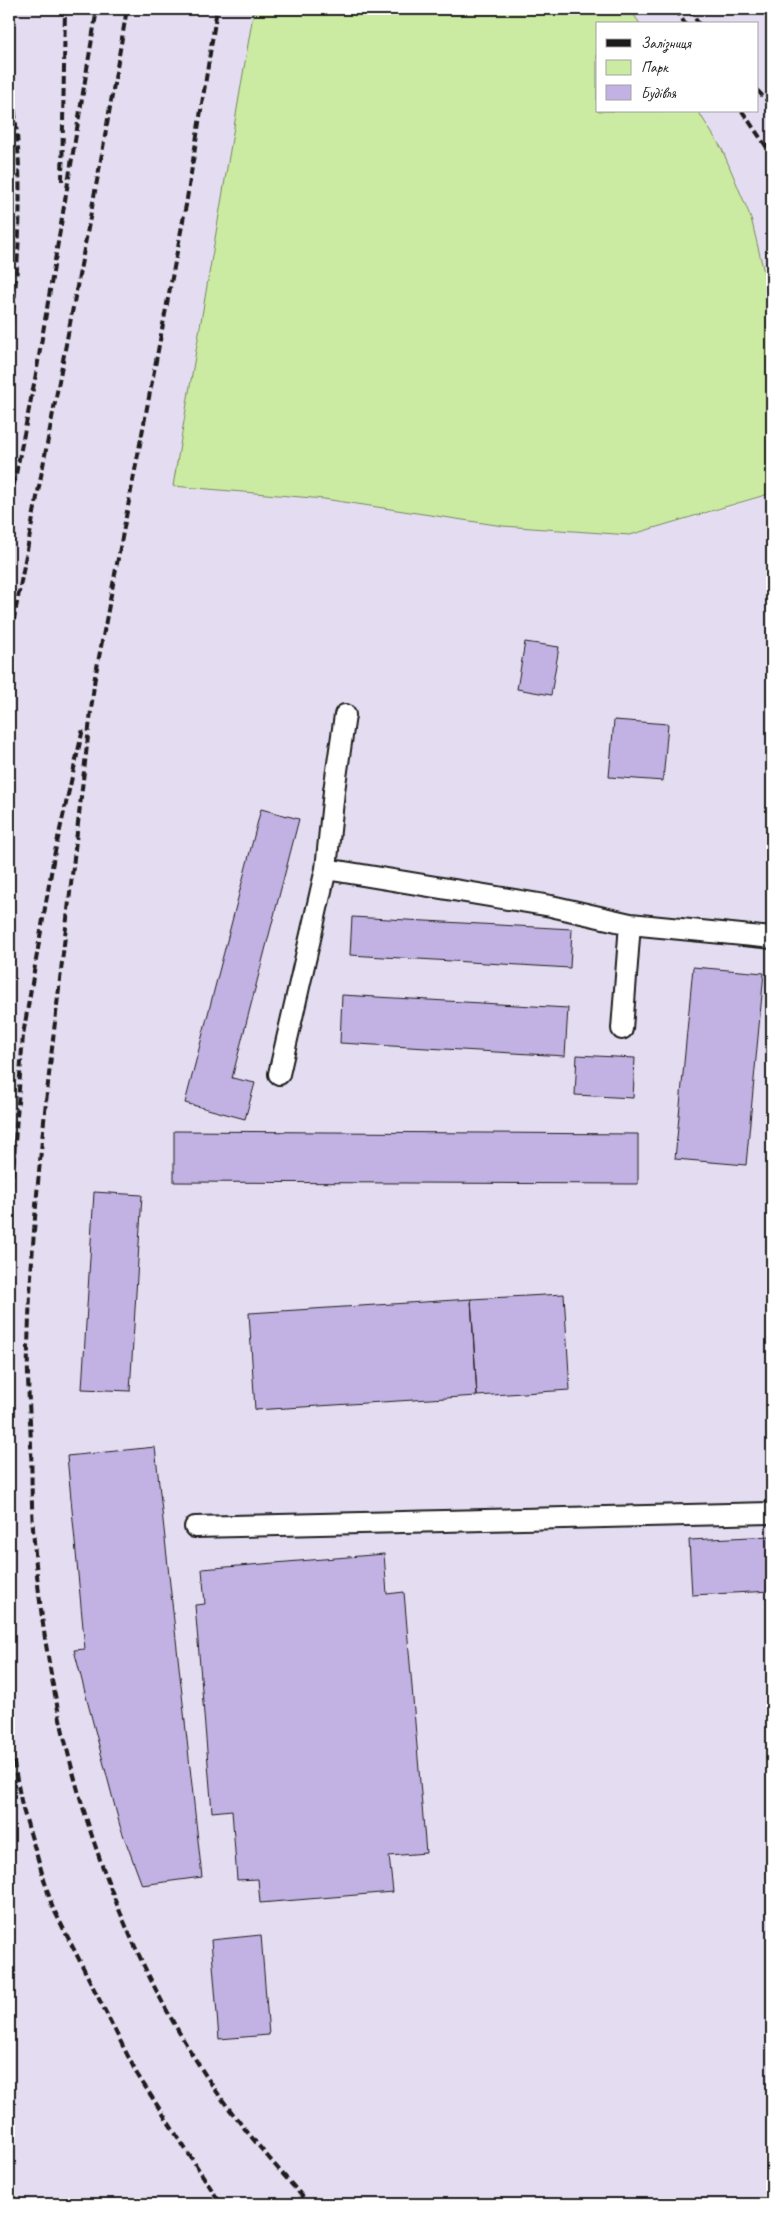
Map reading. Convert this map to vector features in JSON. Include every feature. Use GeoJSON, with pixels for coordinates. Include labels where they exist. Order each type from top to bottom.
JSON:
{"type":"FeatureCollection","features":[{"type":"Feature","properties":{"kind":"lane"},"geometry":{"type":"LineString","coordinates":[[279,1074],[326,869],[334,791],[345,714]]}},
{"type":"Feature","properties":{"kind":"lane"},"geometry":{"type":"LineString","coordinates":[[326,869],[550,906],[630,924],[772,938]]}},
{"type":"Feature","properties":{"kind":"lane"},"geometry":{"type":"LineString","coordinates":[[622,1029],[630,924]]}},
{"type":"Feature","properties":{"kind":"lane"},"geometry":{"type":"LineString","coordinates":[[195,1527],[772,1512]]}},
{"type":"Feature","properties":{"kind":"shaded area"},"geometry":{"type":"Polygon","coordinates":[[[9,9],[254,9],[174,486],[324,499],[503,526],[630,535],[730,507],[772,493],[772,2204],[9,2204],[9,9]]]}},
{"type":"Feature","properties":{"kind":"shaded area"},"geometry":{"type":"Polygon","coordinates":[[[630,9],[772,9],[772,306],[751,217],[722,149],[699,112],[758,112],[758,22],[639,22],[630,9]]]}},
{"type":"Feature","properties":{"kind":"green space"},"geometry":{"type":"Polygon","coordinates":[[[254,9],[630,9],[639,22],[596,22],[596,112],[699,112],[722,149],[751,218],[772,306],[772,493],[630,535],[503,526],[324,499],[173,486],[254,9]]]}},
{"type":"Feature","properties":{"kind":"building"},"geometry":{"type":"Polygon","coordinates":[[[525,642],[559,647],[551,695],[517,689],[525,642]]]}},
{"type":"Feature","properties":{"kind":"building"},"geometry":{"type":"Polygon","coordinates":[[[614,720],[668,724],[663,781],[609,777],[614,720]]]}},
{"type":"Feature","properties":{"kind":"building"},"geometry":{"type":"Polygon","coordinates":[[[261,809],[299,819],[232,1078],[255,1083],[245,1119],[185,1103],[261,809]]]}},
{"type":"Feature","properties":{"kind":"building"},"geometry":{"type":"Polygon","coordinates":[[[352,917],[572,929],[570,968],[350,955],[352,917]]]}},
{"type":"Feature","properties":{"kind":"building"},"geometry":{"type":"Polygon","coordinates":[[[693,967],[764,973],[746,1165],[675,1159],[693,967]]]}},
{"type":"Feature","properties":{"kind":"building"},"geometry":{"type":"Polygon","coordinates":[[[342,995],[568,1008],[565,1056],[340,1043],[342,995]]]}},
{"type":"Feature","properties":{"kind":"building"},"geometry":{"type":"Polygon","coordinates":[[[577,1055],[635,1058],[633,1098],[575,1095],[577,1055]]]}},
{"type":"Feature","properties":{"kind":"building"},"geometry":{"type":"Polygon","coordinates":[[[174,1131],[638,1134],[638,1184],[174,1182],[174,1131]]]}},
{"type":"Feature","properties":{"kind":"building"},"geometry":{"type":"Polygon","coordinates":[[[94,1192],[142,1195],[130,1391],[82,1389],[94,1192]]]}},
{"type":"Feature","properties":{"kind":"building"},"geometry":{"type":"Polygon","coordinates":[[[564,1294],[570,1390],[477,1396],[471,1299],[564,1294]]]}},
{"type":"Feature","properties":{"kind":"building"},"geometry":{"type":"Polygon","coordinates":[[[471,1299],[477,1396],[255,1410],[249,1313],[471,1299]]]}},
{"type":"Feature","properties":{"kind":"building"},"geometry":{"type":"Polygon","coordinates":[[[155,1447],[202,1877],[142,1885],[120,1826],[74,1650],[85,1649],[67,1456],[155,1447]]]}},
{"type":"Feature","properties":{"kind":"building"},"geometry":{"type":"Polygon","coordinates":[[[772,1536],[772,1591],[692,1595],[689,1540],[772,1536]]]}},
{"type":"Feature","properties":{"kind":"building"},"geometry":{"type":"Polygon","coordinates":[[[384,1554],[387,1594],[404,1592],[426,1853],[389,1856],[393,1892],[260,1903],[258,1879],[237,1880],[232,1810],[212,1812],[195,1605],[205,1604],[202,1569],[384,1554]]]}},
{"type":"Feature","properties":{"kind":"building"},"geometry":{"type":"Polygon","coordinates":[[[261,1935],[269,2035],[219,2039],[211,1940],[261,1935]]]}},
{"type":"Feature","properties":{"kind":"railway"},"geometry":{"type":"LineString","coordinates":[[62,181],[65,9]]}},
{"type":"Feature","properties":{"kind":"railway"},"geometry":{"type":"LineString","coordinates":[[9,509],[36,374],[97,9]]}},
{"type":"Feature","properties":{"kind":"railway"},"geometry":{"type":"LineString","coordinates":[[9,645],[100,165],[127,9]]}},
{"type":"Feature","properties":{"kind":"railway"},"geometry":{"type":"LineString","coordinates":[[94,683],[186,205],[217,9]]}},
{"type":"Feature","properties":{"kind":"railway"},"geometry":{"type":"LineString","coordinates":[[676,9],[684,22]]}},
{"type":"Feature","properties":{"kind":"railway"},"geometry":{"type":"LineString","coordinates":[[688,9],[698,22]]}},
{"type":"Feature","properties":{"kind":"railway"},"geometry":{"type":"LineString","coordinates":[[9,75],[17,140],[20,208],[16,277],[9,342]]}},
{"type":"Feature","properties":{"kind":"railway"},"geometry":{"type":"LineString","coordinates":[[758,91],[772,106]]}},
{"type":"Feature","properties":{"kind":"railway"},"geometry":{"type":"LineString","coordinates":[[743,112],[772,155]]}},
{"type":"Feature","properties":{"kind":"railway"},"geometry":{"type":"LineString","coordinates":[[95,676],[39,1168],[32,1258],[28,1372],[33,1529],[41,1611],[52,1682],[68,1752],[87,1821],[111,1889],[139,1955],[171,2018],[208,2079],[244,2128],[309,2204]]}},
{"type":"Feature","properties":{"kind":"railway"},"geometry":{"type":"LineString","coordinates":[[9,1224],[23,1035],[54,856],[83,729]]}},
{"type":"Feature","properties":{"kind":"railway"},"geometry":{"type":"LineString","coordinates":[[9,1738],[22,1806],[52,1906],[137,2074],[221,2204]]}}]}
